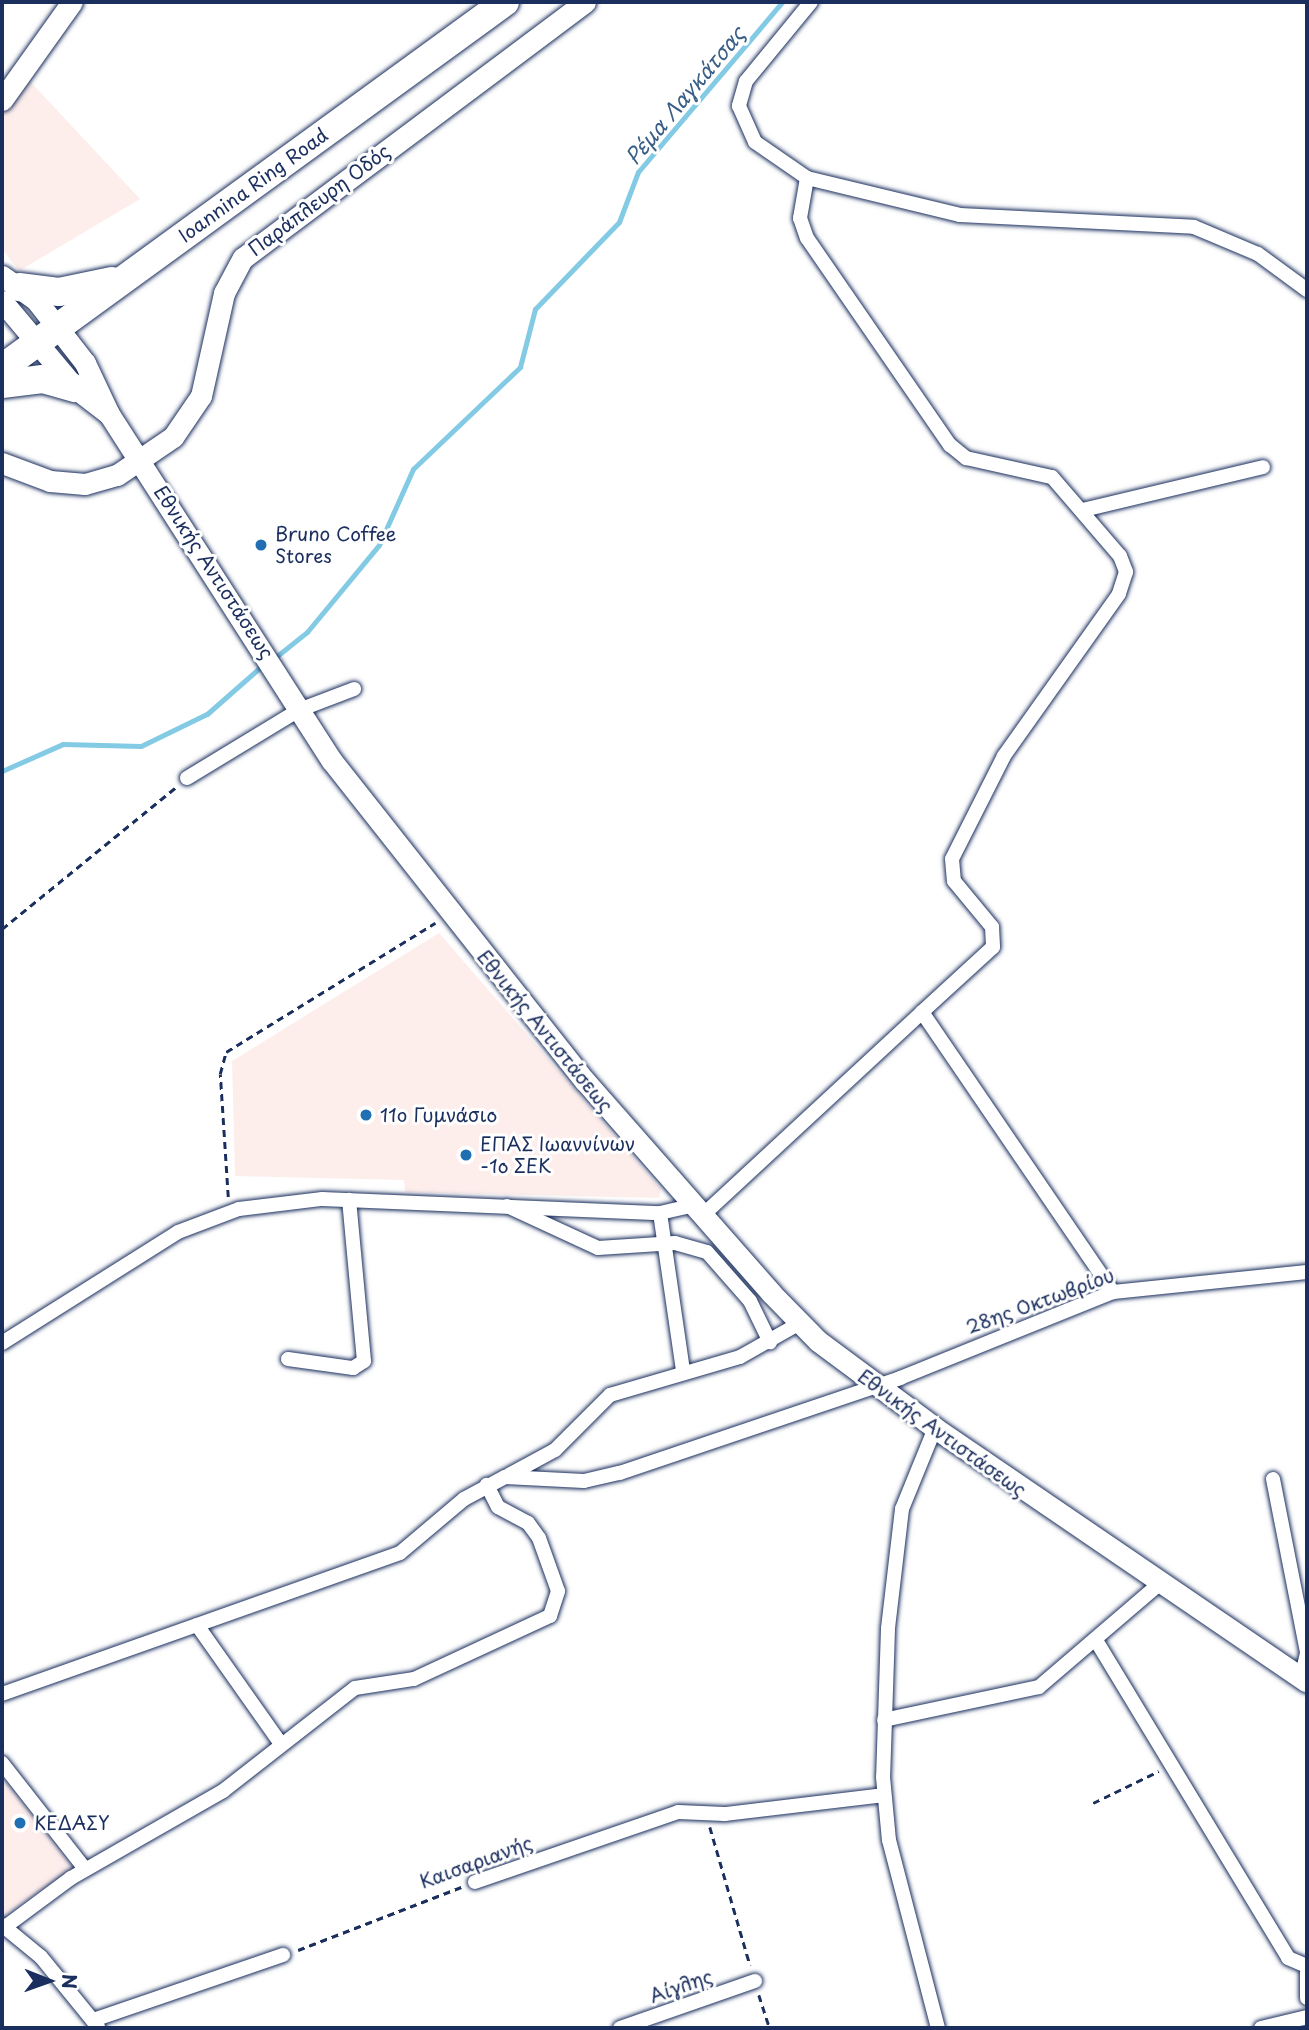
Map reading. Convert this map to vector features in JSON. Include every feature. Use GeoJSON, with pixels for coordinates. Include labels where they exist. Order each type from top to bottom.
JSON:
{"type":"FeatureCollection","features":[{"type":"Feature","properties":{"kind":"highway","name":"Ioannina Ring Road"},"geometry":{"type":"LineString","coordinates":[[2,368],[505,2]]}},
{"type":"Feature","properties":{"kind":"highway"},"geometry":{"type":"LineString","coordinates":[[7,288],[79,290],[131,274]]}},
{"type":"Feature","properties":{"kind":"highway"},"geometry":{"type":"LineString","coordinates":[[2,384],[43,379],[75,388]]}},
{"type":"Feature","properties":{"kind":"street"},"geometry":{"type":"LineString","coordinates":[[2,100],[72,2]]}},
{"type":"Feature","properties":{"kind":"street","name":"Παράπλευρη Οδός"},"geometry":{"type":"LineString","coordinates":[[2,463],[50,481],[85,484],[141,460],[194,412],[224,293],[256,244],[585,2]]}},
{"type":"Feature","properties":{"kind":"street"},"geometry":{"type":"LineString","coordinates":[[811,2],[746,81],[739,106],[755,142],[807,178],[960,215],[1194,227],[1258,254],[1307,290]]}},
{"type":"Feature","properties":{"kind":"street"},"geometry":{"type":"LineString","coordinates":[[2,1343],[178,1232],[229,1211],[349,1200],[660,1213],[698,1210],[993,947],[992,927],[954,881],[952,859],[1004,756],[1124,586],[1123,561],[1083,510],[1040,471],[966,458],[950,445],[807,239],[800,218],[807,178]]}},
{"type":"Feature","properties":{"kind":"street","name":"Εθνικής Αντιστάσεως"},"geometry":{"type":"LineString","coordinates":[[7,288],[35,344],[75,388],[108,414]]}},
{"type":"Feature","properties":{"kind":"street","name":"Εθνικής Αντιστάσεως"},"geometry":{"type":"LineString","coordinates":[[7,288],[58,327],[95,378],[108,414],[264,648],[299,709],[449,913],[698,1210],[800,1323],[935,1428],[1159,1584],[1304,1680]]}},
{"type":"Feature","properties":{"kind":"street"},"geometry":{"type":"LineString","coordinates":[[1083,510],[1264,467]]}},
{"type":"Feature","properties":{"kind":"street"},"geometry":{"type":"LineString","coordinates":[[187,778],[299,709],[354,689]]}},
{"type":"Feature","properties":{"kind":"street"},"geometry":{"type":"LineString","coordinates":[[922,1013],[1113,1292]]}},
{"type":"Feature","properties":{"kind":"street"},"geometry":{"type":"LineString","coordinates":[[288,1359],[353,1368],[364,1361],[349,1200]]}},
{"type":"Feature","properties":{"kind":"street"},"geometry":{"type":"LineString","coordinates":[[505,1205],[589,1246],[626,1250],[664,1244],[689,1244],[717,1260],[750,1300],[770,1342]]}},
{"type":"Feature","properties":{"kind":"street"},"geometry":{"type":"LineString","coordinates":[[660,1213],[683,1370]]}},
{"type":"Feature","properties":{"kind":"street","name":"28ης Οκτωβρίου"},"geometry":{"type":"LineString","coordinates":[[505,1477],[597,1480],[877,1385],[1113,1292],[1307,1272]]}},
{"type":"Feature","properties":{"kind":"street"},"geometry":{"type":"LineString","coordinates":[[2,1694],[400,1553],[487,1485],[555,1450],[610,1395],[683,1370],[740,1357],[800,1323]]}},
{"type":"Feature","properties":{"kind":"street"},"geometry":{"type":"LineString","coordinates":[[935,1428],[902,1509],[884,1720],[884,1796],[938,2028]]}},
{"type":"Feature","properties":{"kind":"street"},"geometry":{"type":"LineString","coordinates":[[1273,1479],[1307,1653],[1304,1680]]}},
{"type":"Feature","properties":{"kind":"street"},"geometry":{"type":"LineString","coordinates":[[283,1955],[96,2024],[41,1957],[3,1926],[85,1869],[223,1791],[360,1685],[414,1679],[553,1612],[555,1579],[536,1531],[498,1507],[487,1485]]}},
{"type":"Feature","properties":{"kind":"street"},"geometry":{"type":"LineString","coordinates":[[884,1720],[1030,1691],[1097,1642],[1159,1584]]}},
{"type":"Feature","properties":{"kind":"street"},"geometry":{"type":"LineString","coordinates":[[197,1625],[281,1744]]}},
{"type":"Feature","properties":{"kind":"street"},"geometry":{"type":"LineString","coordinates":[[1097,1642],[1287,1958],[1307,1969],[1307,1998]]}},
{"type":"Feature","properties":{"kind":"street"},"geometry":{"type":"LineString","coordinates":[[2,1763],[85,1869]]}},
{"type":"Feature","properties":{"kind":"street","name":"Καισαριανής"},"geometry":{"type":"LineString","coordinates":[[475,1882],[670,1814],[709,1813],[884,1796]]}},
{"type":"Feature","properties":{"kind":"street","name":"Αίγλης"},"geometry":{"type":"LineString","coordinates":[[620,2028],[755,1981]]}},
{"type":"Feature","properties":{"kind":"street"},"geometry":{"type":"LineString","coordinates":[[1261,2028],[1307,2017]]}},
{"type":"Feature","properties":{"kind":"path"},"geometry":{"type":"LineString","coordinates":[[2,929],[187,778]]}},
{"type":"Feature","properties":{"kind":"path"},"geometry":{"type":"LineString","coordinates":[[229,1211],[220,1074],[226,1052],[449,913]]}},
{"type":"Feature","properties":{"kind":"path"},"geometry":{"type":"LineString","coordinates":[[1093,1803],[1171,1765]]}},
{"type":"Feature","properties":{"kind":"path"},"geometry":{"type":"LineString","coordinates":[[709,1813],[714,1856],[770,2028]]}},
{"type":"Feature","properties":{"kind":"path","name":"Καισαριανής"},"geometry":{"type":"LineString","coordinates":[[283,1955],[475,1882]]}},
{"type":"Feature","properties":{"kind":"shaded area"},"geometry":{"type":"Polygon","coordinates":[[[26,77],[140,199],[19,271],[2,249],[2,109],[26,77]]]}},
{"type":"Feature","properties":{"kind":"shaded area"},"geometry":{"type":"Polygon","coordinates":[[[439,933],[661,1189],[659,1198],[405,1192],[404,1180],[235,1176],[232,1061],[439,933]]]}},
{"type":"Feature","properties":{"kind":"shaded area","name":"ΚΕΔΑΣΥ"},"geometry":{"type":"Polygon","coordinates":[[[2,1778],[73,1868],[3,1916],[2,1915],[2,1778]]]}},
{"type":"Feature","properties":{"kind":"waterway","name":"Ρέμα Λαγκάτσας"},"geometry":{"type":"LineString","coordinates":[[272,660],[307,632],[379,545],[413,469],[520,367],[535,309],[619,222],[638,172],[782,2]]}},
{"type":"Feature","properties":{"kind":"waterway","name":"Ρέμα Λαγκάτσας"},"geometry":{"type":"LineString","coordinates":[[2,771],[63,744],[141,746],[207,714],[264,664]]}},
{"type":"Feature","properties":{"kind":"place","name":"Bruno Coffee Stores"},"geometry":{"type":"Point","coordinates":[261,545]}},
{"type":"Feature","properties":{"kind":"place","name":"11o Γυμνάσιο"},"geometry":{"type":"Point","coordinates":[366,1115]}},
{"type":"Feature","properties":{"kind":"place","name":"ΕΠΑΣ Ιωαννίνων -1ο ΣΕΚ"},"geometry":{"type":"Point","coordinates":[466,1155]}},
{"type":"Feature","properties":{"kind":"place","name":"ΚΕΔΑΣΥ"},"geometry":{"type":"Point","coordinates":[20,1823]}}]}
